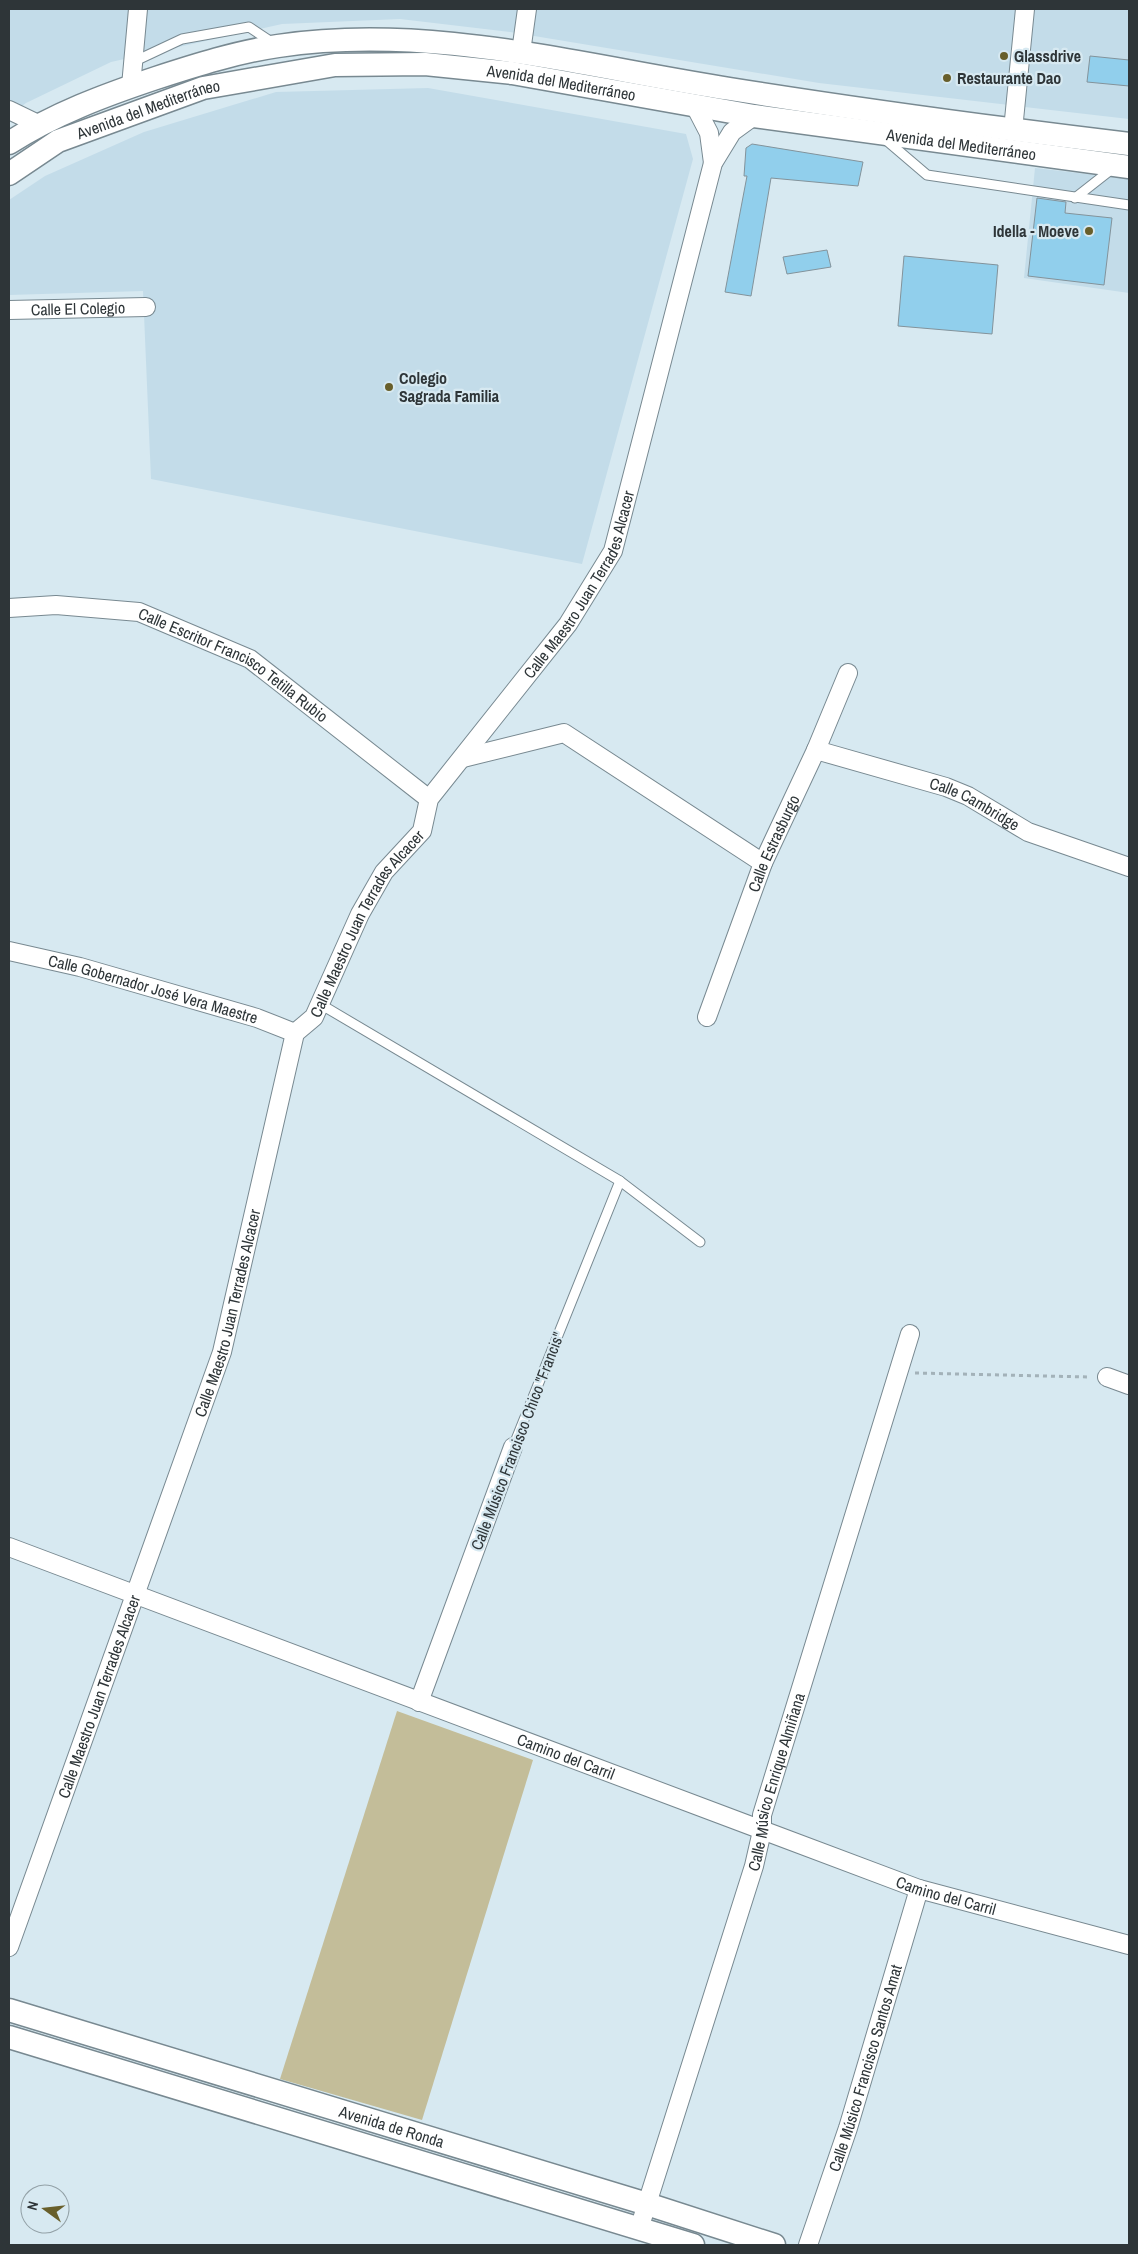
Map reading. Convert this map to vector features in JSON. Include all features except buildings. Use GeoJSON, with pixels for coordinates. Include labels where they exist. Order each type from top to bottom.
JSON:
{"type":"FeatureCollection","features":[{"type":"Feature","properties":{"kind":"street"},"geometry":{"type":"LineString","coordinates":[[131,86],[138,9]]}},
{"type":"Feature","properties":{"kind":"street"},"geometry":{"type":"LineString","coordinates":[[521,52],[527,9]]}},
{"type":"Feature","properties":{"kind":"street"},"geometry":{"type":"LineString","coordinates":[[1012,130],[1024,9]]}},
{"type":"Feature","properties":{"kind":"street","name":"Avenida del Mediterráneo"},"geometry":{"type":"LineString","coordinates":[[9,143],[38,124],[131,86],[208,61],[277,46],[319,41],[408,40],[489,47],[726,89],[1012,130],[1129,144]]}},
{"type":"Feature","properties":{"kind":"street","name":"Avenida del Mediterráneo"},"geometry":{"type":"LineString","coordinates":[[9,174],[58,141],[203,88],[335,65],[425,64],[512,73],[754,116],[1123,166]]}},
{"type":"Feature","properties":{"kind":"street","name":"Calle Maestro Juan Terrades Alcacer"},"geometry":{"type":"LineString","coordinates":[[696,106],[709,133],[713,163]]}},
{"type":"Feature","properties":{"kind":"street"},"geometry":{"type":"LineString","coordinates":[[9,110],[38,124]]}},
{"type":"Feature","properties":{"kind":"street","name":"Calle Maestro Juan Terrades Alcacer"},"geometry":{"type":"LineString","coordinates":[[9,1947],[222,1352],[295,1033],[314,1016],[360,914],[384,872],[422,831],[429,800],[568,624],[613,551],[713,163],[732,132],[754,116]]}},
{"type":"Feature","properties":{"kind":"street","name":"Calle El Colegio"},"geometry":{"type":"LineString","coordinates":[[9,310],[146,307]]}},
{"type":"Feature","properties":{"kind":"street","name":"Calle Escritor Francisco Tetilla Rubio"},"geometry":{"type":"LineString","coordinates":[[9,608],[56,605],[139,612],[250,659],[429,800]]}},
{"type":"Feature","properties":{"kind":"street","name":"Calle Estrasburgo"},"geometry":{"type":"LineString","coordinates":[[706,1017],[763,863],[816,750],[848,673]]}},
{"type":"Feature","properties":{"kind":"street"},"geometry":{"type":"LineString","coordinates":[[463,758],[564,733],[763,863]]}},
{"type":"Feature","properties":{"kind":"street","name":"Calle Cambridge"},"geometry":{"type":"LineString","coordinates":[[816,750],[946,787],[968,796],[1028,832],[1129,867]]}},
{"type":"Feature","properties":{"kind":"street","name":"Calle Gobernador José Vera Maestre"},"geometry":{"type":"LineString","coordinates":[[9,951],[80,967],[238,1012],[295,1033]]}},
{"type":"Feature","properties":{"kind":"street","name":"Calle Músico Enrique Almiñana"},"geometry":{"type":"LineString","coordinates":[[639,2229],[754,1866],[762,1831],[762,1815],[910,1334]]}},
{"type":"Feature","properties":{"kind":"street"},"geometry":{"type":"LineString","coordinates":[[1107,1377],[1129,1385]]}},
{"type":"Feature","properties":{"kind":"street","name":"Calle Músico Francisco Chico \"Francis\""},"geometry":{"type":"LineString","coordinates":[[419,1702],[513,1447]]}},
{"type":"Feature","properties":{"kind":"street","name":"Camino del Carril"},"geometry":{"type":"LineString","coordinates":[[9,1547],[134,1596],[762,1831],[823,1851],[919,1889],[1129,1944]]}},
{"type":"Feature","properties":{"kind":"street","name":"Calle Músico Francisco Santos Amat"},"geometry":{"type":"LineString","coordinates":[[808,2245],[850,2118],[919,1889]]}},
{"type":"Feature","properties":{"kind":"street","name":"Avenida de Ronda"},"geometry":{"type":"LineString","coordinates":[[9,2010],[647,2204],[774,2245]]}},
{"type":"Feature","properties":{"kind":"street","name":"Avenida de Ronda"},"geometry":{"type":"LineString","coordinates":[[9,2037],[693,2245]]}},
{"type":"Feature","properties":{"kind":"lane"},"geometry":{"type":"LineString","coordinates":[[133,62],[182,39],[249,27],[277,46]]}},
{"type":"Feature","properties":{"kind":"lane"},"geometry":{"type":"LineString","coordinates":[[878,133],[927,175],[1129,205]]}},
{"type":"Feature","properties":{"kind":"lane"},"geometry":{"type":"LineString","coordinates":[[1075,198],[1094,181],[1123,166]]}},
{"type":"Feature","properties":{"kind":"lane"},"geometry":{"type":"LineString","coordinates":[[320,1004],[620,1181],[700,1242]]}},
{"type":"Feature","properties":{"kind":"lane","name":"Calle Músico Francisco Chico \"Francis\""},"geometry":{"type":"LineString","coordinates":[[513,1447],[620,1181]]}},
{"type":"Feature","properties":{"kind":"path"},"geometry":{"type":"LineString","coordinates":[[898,1373],[1107,1377]]}},
{"type":"Feature","properties":{"kind":"shaded area"},"geometry":{"type":"Polygon","coordinates":[[[9,9],[1129,9],[1129,119],[819,83],[510,32],[400,19],[282,24],[111,62],[26,103],[9,116],[9,9]]]}},
{"type":"Feature","properties":{"kind":"shaded area","name":"Colegio Sagrada Familia"},"geometry":{"type":"Polygon","coordinates":[[[428,88],[686,134],[693,159],[582,564],[151,479],[143,291],[9,295],[9,200],[45,176],[144,132],[276,92],[428,88]]]}},
{"type":"Feature","properties":{"kind":"shaded area"},"geometry":{"type":"Polygon","coordinates":[[[1035,168],[1129,179],[1129,293],[1024,278],[1035,168]]]}},
{"type":"Feature","properties":{"kind":"shaded area"},"geometry":{"type":"Polygon","coordinates":[[[397,1711],[533,1760],[422,2120],[280,2079],[397,1711]]]}},
{"type":"Feature","properties":{"kind":"place","name":"Glassdrive"},"geometry":{"type":"Point","coordinates":[1004,56]}},
{"type":"Feature","properties":{"kind":"place","name":"Restaurante Dao"},"geometry":{"type":"Point","coordinates":[947,78]}},
{"type":"Feature","properties":{"kind":"place","name":"Idella - Moeve"},"geometry":{"type":"Point","coordinates":[1089,231]}},
{"type":"Feature","properties":{"kind":"place","name":"Colegio Sagrada Familia"},"geometry":{"type":"Point","coordinates":[389,387]}}]}
